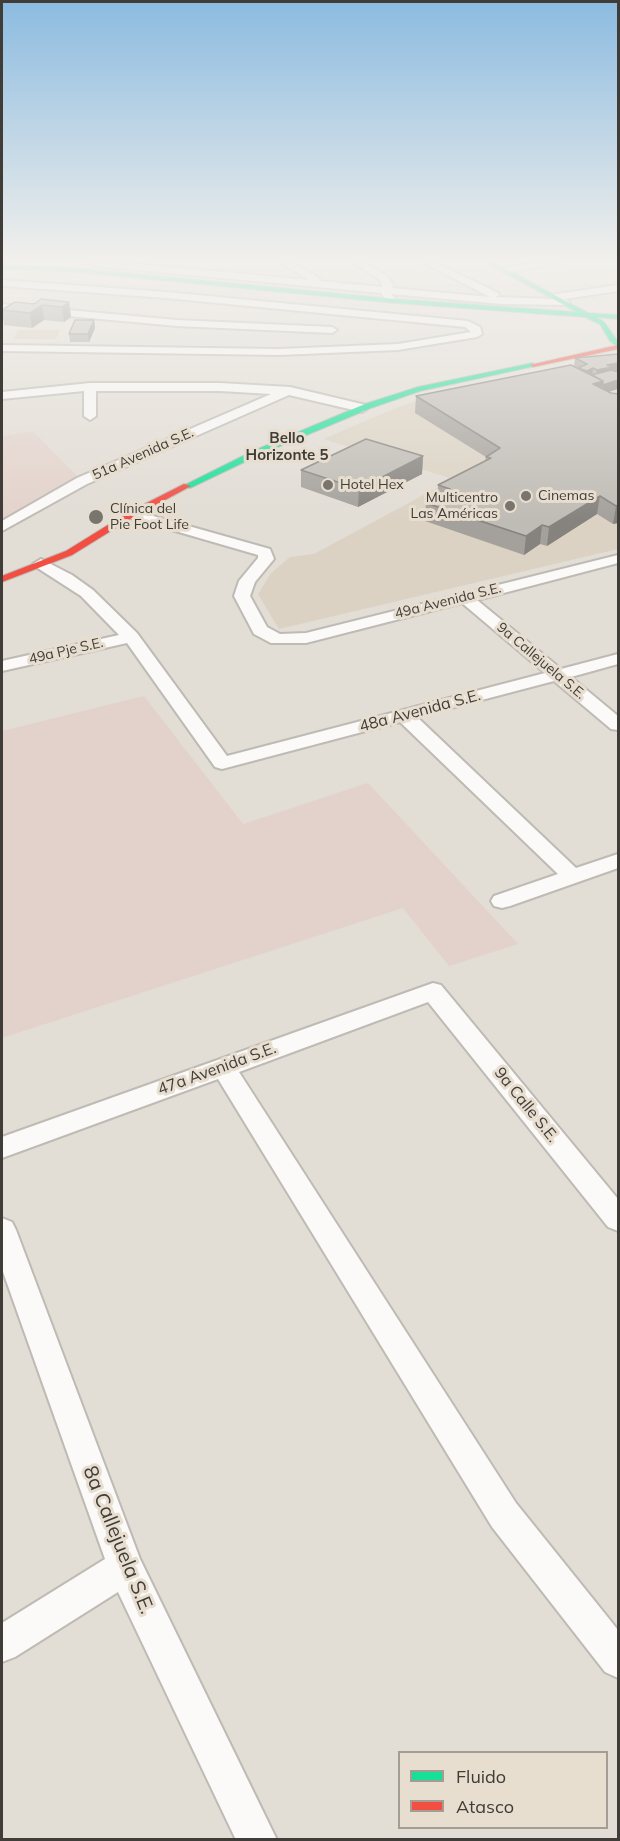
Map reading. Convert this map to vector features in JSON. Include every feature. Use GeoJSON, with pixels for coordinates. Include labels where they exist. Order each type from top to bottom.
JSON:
{"type":"FeatureCollection","features":[{"type":"Feature","properties":{"kind":"main road"},"geometry":{"type":"LineString","coordinates":[[567,357],[583,349]]}},
{"type":"Feature","properties":{"kind":"main road"},"geometry":{"type":"LineString","coordinates":[[2,579],[69,553],[132,514],[256,453],[362,408],[418,389],[567,357],[617,349]]}},
{"type":"Feature","properties":{"kind":"street"},"geometry":{"type":"LineString","coordinates":[[80,349],[279,352],[334,349]]}},
{"type":"Feature","properties":{"kind":"street"},"geometry":{"type":"LineString","coordinates":[[2,396],[52,384],[90,387],[220,387],[290,391],[362,408]]}},
{"type":"Feature","properties":{"kind":"street"},"geometry":{"type":"LineString","coordinates":[[90,387],[90,416]]}},
{"type":"Feature","properties":{"kind":"street","name":"51a Avenida S.E."},"geometry":{"type":"LineString","coordinates":[[2,527],[82,481],[290,391]]}},
{"type":"Feature","properties":{"kind":"street","name":"49a Avenida S.E."},"geometry":{"type":"LineString","coordinates":[[132,514],[265,552],[266,559],[247,581],[242,596],[260,630],[277,639],[306,638],[618,559]]}},
{"type":"Feature","properties":{"kind":"street"},"geometry":{"type":"LineString","coordinates":[[41,564],[87,593],[131,637]]}},
{"type":"Feature","properties":{"kind":"street","name":"9a Callejuela S.E."},"geometry":{"type":"LineString","coordinates":[[464,597],[555,675],[618,725]]}},
{"type":"Feature","properties":{"kind":"street","name":"49a Pje S.E."},"geometry":{"type":"LineString","coordinates":[[2,666],[131,637]]}},
{"type":"Feature","properties":{"kind":"street","name":"48a Avenida S.E."},"geometry":{"type":"LineString","coordinates":[[131,637],[222,763],[618,659]]}},
{"type":"Feature","properties":{"kind":"street"},"geometry":{"type":"LineString","coordinates":[[404,716],[573,877]]}},
{"type":"Feature","properties":{"kind":"street"},"geometry":{"type":"LineString","coordinates":[[502,901],[618,861]]}},
{"type":"Feature","properties":{"kind":"street","name":"47a Avenida S.E."},"geometry":{"type":"LineString","coordinates":[[2,1148],[433,991]]}},
{"type":"Feature","properties":{"kind":"street","name":"9a Calle S.E."},"geometry":{"type":"LineString","coordinates":[[433,991],[618,1219]]}},
{"type":"Feature","properties":{"kind":"street"},"geometry":{"type":"LineString","coordinates":[[223,1067],[504,1515],[618,1659]]}},
{"type":"Feature","properties":{"kind":"street","name":"8a Callejuela S.E."},"geometry":{"type":"LineString","coordinates":[[2,1230],[125,1567],[257,1839]]}},
{"type":"Feature","properties":{"kind":"street"},"geometry":{"type":"LineString","coordinates":[[2,1644],[125,1567]]}},
{"type":"Feature","properties":{"kind":"shaded area","name":"Multicentro Las Américas"},"geometry":{"type":"Polygon","coordinates":[[[618,361],[618,549],[279,629],[258,594],[271,573],[290,557],[314,554],[453,479],[323,439],[396,408],[434,395],[586,362],[618,361]]]}},
{"type":"Feature","properties":{"kind":"shaded area"},"geometry":{"type":"Polygon","coordinates":[[[33,431],[82,481],[2,521],[2,436],[33,431]]]}},
{"type":"Feature","properties":{"kind":"shaded area"},"geometry":{"type":"Polygon","coordinates":[[[144,696],[243,824],[368,783],[518,944],[449,966],[403,908],[2,1038],[2,731],[144,696]]]}},
{"type":"Feature","properties":{"kind":"building"},"geometry":{"type":"Polygon","coordinates":[[[618,354],[618,363],[607,365],[612,367],[597,370],[593,368],[587,371],[578,368],[587,364],[575,358],[618,354]]]}},
{"type":"Feature","properties":{"kind":"building"},"geometry":{"type":"Polygon","coordinates":[[[571,365],[603,381],[593,384],[618,394],[618,505],[600,496],[549,527],[542,525],[526,536],[426,503],[450,489],[438,485],[491,458],[486,457],[500,448],[416,396],[571,365]]]}},
{"type":"Feature","properties":{"kind":"building"},"geometry":{"type":"Polygon","coordinates":[[[611,370],[618,372],[618,380],[603,385],[603,381],[592,375],[611,370]]]}},
{"type":"Feature","properties":{"kind":"building"},"geometry":{"type":"Polygon","coordinates":[[[366,439],[423,456],[359,489],[301,470],[366,439]]]}},
{"type":"Feature","properties":{"kind":"traffic: fast"},"geometry":{"type":"LineString","coordinates":[[187,486],[256,453],[368,406],[418,389],[533,365]]}},
{"type":"Feature","properties":{"kind":"traffic: jam"},"geometry":{"type":"LineString","coordinates":[[533,365],[609,349]]}},
{"type":"Feature","properties":{"kind":"traffic: jam"},"geometry":{"type":"LineString","coordinates":[[2,579],[69,553],[132,514],[187,486]]}},
{"type":"Feature","properties":{"kind":"place","name":"Hotel Hex"},"geometry":{"type":"Point","coordinates":[328,485]}},
{"type":"Feature","properties":{"kind":"place","name":"Cinemas"},"geometry":{"type":"Point","coordinates":[526,496]}},
{"type":"Feature","properties":{"kind":"place","name":"Multicentro Las Américas"},"geometry":{"type":"Point","coordinates":[510,506]}},
{"type":"Feature","properties":{"kind":"place","name":"Clínica del Pie Foot Life"},"geometry":{"type":"Point","coordinates":[96,517]}},
{"type":"Feature","properties":{"kind":"district","name":"Bello Horizonte 5"},"geometry":{"type":"Point","coordinates":[287,446]}}]}
